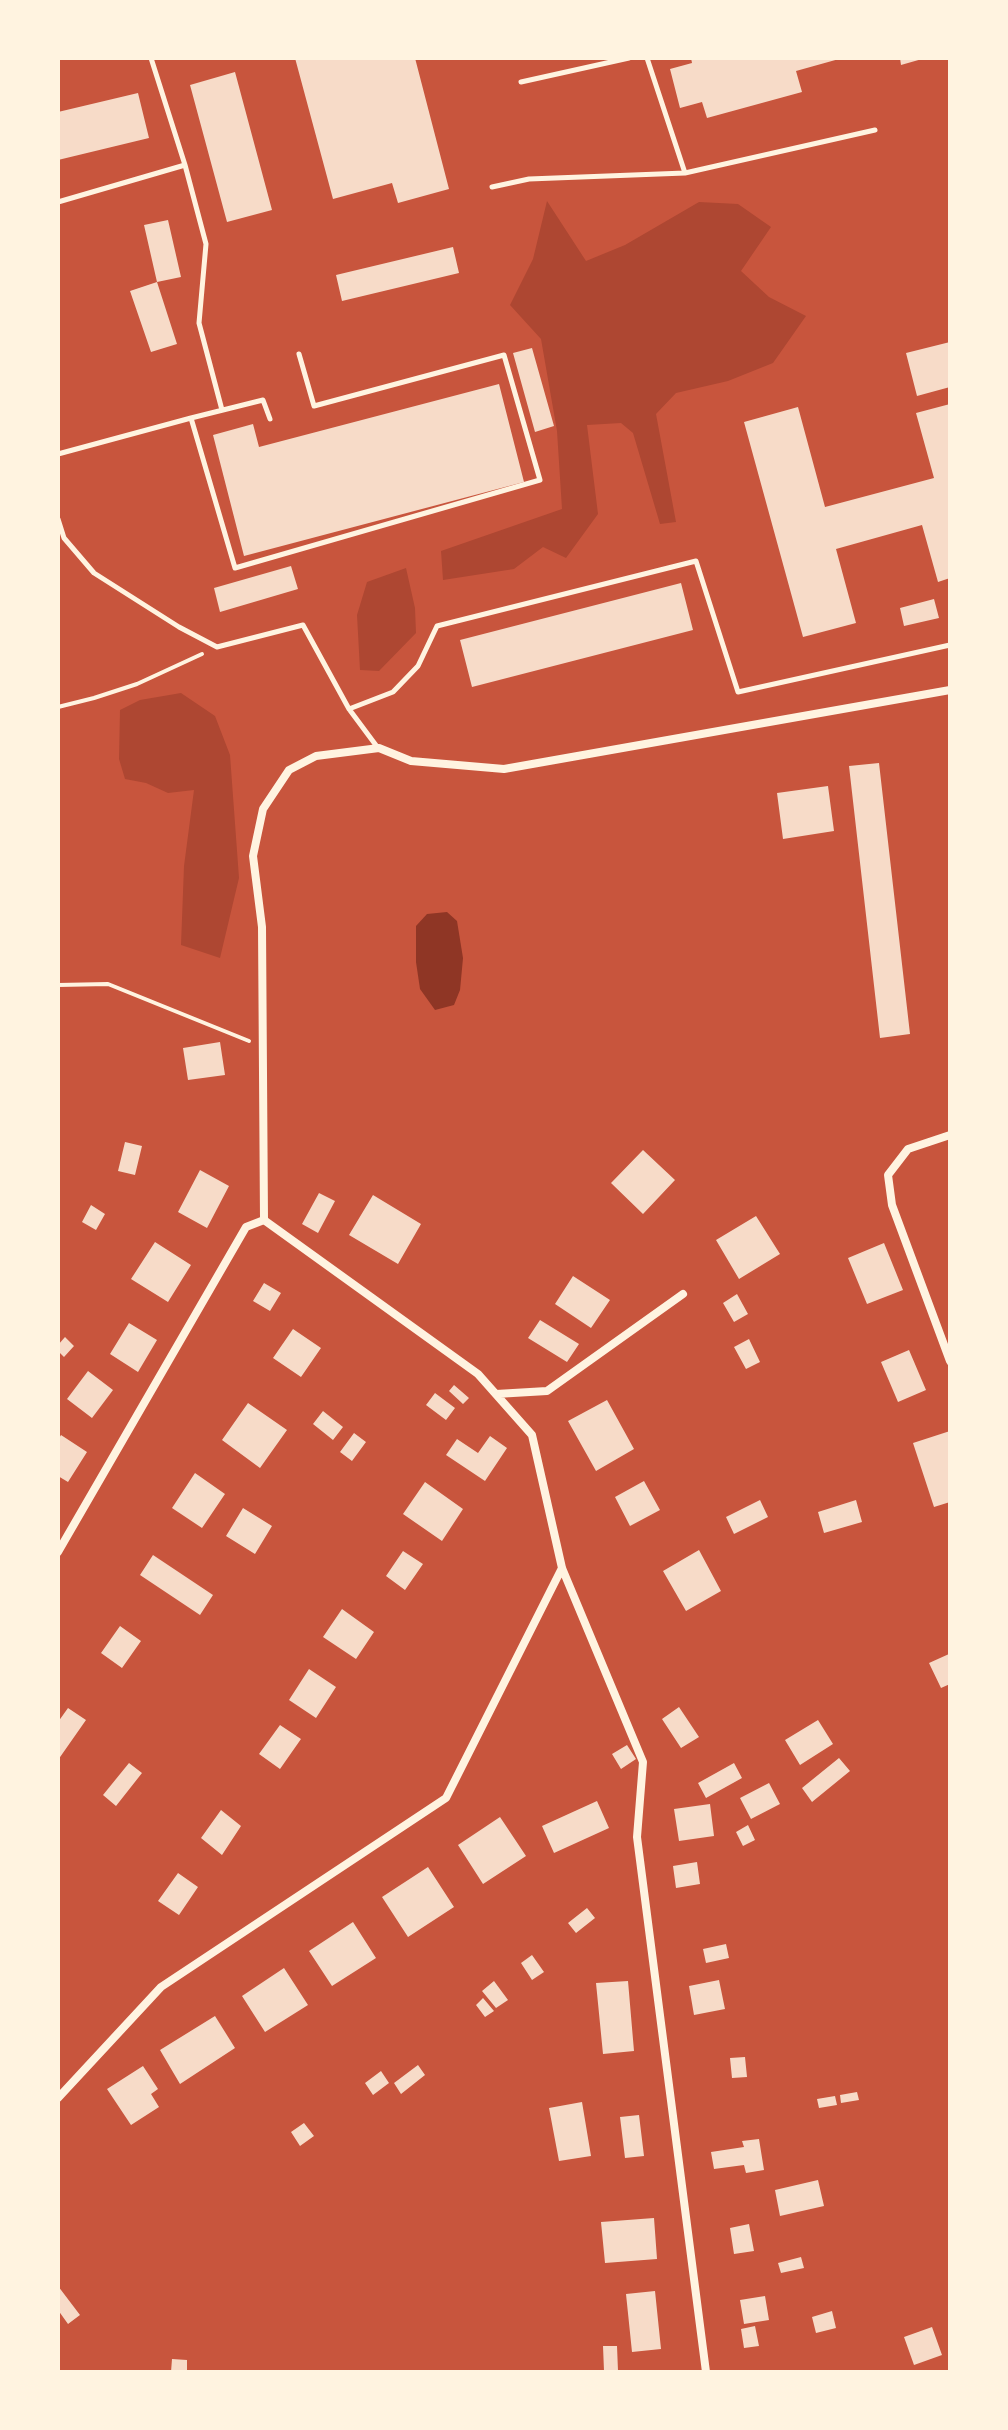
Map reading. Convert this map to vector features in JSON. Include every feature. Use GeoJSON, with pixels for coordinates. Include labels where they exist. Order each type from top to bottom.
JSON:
{"type":"FeatureCollection","features":[{"type":"Feature","properties":{"kind":"street"},"geometry":{"type":"LineString","coordinates":[[264,1220],[262,927],[253,856],[263,809],[289,770],[316,756],[379,748],[411,761],[504,769],[950,690]]}},
{"type":"Feature","properties":{"kind":"street"},"geometry":{"type":"LineString","coordinates":[[950,1135],[908,1149],[888,1175],[892,1205],[950,1361]]}},
{"type":"Feature","properties":{"kind":"street"},"geometry":{"type":"LineString","coordinates":[[264,1220],[478,1374],[532,1435],[562,1568],[643,1762],[637,1837],[706,2372]]}},
{"type":"Feature","properties":{"kind":"street"},"geometry":{"type":"LineString","coordinates":[[58,1552],[246,1227],[264,1220]]}},
{"type":"Feature","properties":{"kind":"street"},"geometry":{"type":"LineString","coordinates":[[496,1394],[547,1391],[683,1294]]}},
{"type":"Feature","properties":{"kind":"street"},"geometry":{"type":"LineString","coordinates":[[58,2098],[161,1987],[446,1798],[562,1568]]}},
{"type":"Feature","properties":{"kind":"lane"},"geometry":{"type":"LineString","coordinates":[[151,58],[206,244],[199,323],[222,410]]}},
{"type":"Feature","properties":{"kind":"lane"},"geometry":{"type":"LineString","coordinates":[[521,82],[629,58]]}},
{"type":"Feature","properties":{"kind":"lane"},"geometry":{"type":"LineString","coordinates":[[647,58],[685,173]]}},
{"type":"Feature","properties":{"kind":"lane"},"geometry":{"type":"LineString","coordinates":[[492,187],[529,179],[685,173],[875,130]]}},
{"type":"Feature","properties":{"kind":"lane"},"geometry":{"type":"LineString","coordinates":[[58,202],[185,165]]}},
{"type":"Feature","properties":{"kind":"lane"},"geometry":{"type":"LineString","coordinates":[[191,418],[235,568],[540,480],[504,355],[314,406],[299,354]]}},
{"type":"Feature","properties":{"kind":"lane"},"geometry":{"type":"LineString","coordinates":[[58,454],[263,400],[270,419]]}},
{"type":"Feature","properties":{"kind":"lane"},"geometry":{"type":"LineString","coordinates":[[58,519],[61,539],[94,573],[179,627],[217,647],[303,625],[349,709],[379,748]]}},
{"type":"Feature","properties":{"kind":"lane"},"geometry":{"type":"LineString","coordinates":[[349,709],[393,692],[418,666],[437,626],[696,561],[738,692],[950,645]]}},
{"type":"Feature","properties":{"kind":"path"},"geometry":{"type":"LineString","coordinates":[[58,707],[137,684],[217,647]]}},
{"type":"Feature","properties":{"kind":"path"},"geometry":{"type":"LineString","coordinates":[[58,985],[108,984],[263,1046]]}},
{"type":"Feature","properties":{"kind":"shaded area"},"geometry":{"type":"Polygon","coordinates":[[[547,201],[586,261],[625,245],[699,202],[738,204],[771,227],[741,271],[769,297],[806,316],[773,363],[728,381],[676,393],[656,414],[676,522],[660,524],[633,433],[621,423],[587,425],[598,514],[566,558],[543,547],[514,569],[443,580],[441,551],[562,509],[557,431],[541,339],[510,305],[533,259],[547,201]]]}},
{"type":"Feature","properties":{"kind":"shaded area"},"geometry":{"type":"Polygon","coordinates":[[[406,568],[415,608],[416,633],[379,671],[360,670],[357,615],[367,582],[406,568]]]}},
{"type":"Feature","properties":{"kind":"shaded area"},"geometry":{"type":"Polygon","coordinates":[[[181,693],[215,716],[230,755],[239,878],[220,958],[181,945],[184,866],[194,790],[168,793],[146,783],[125,779],[119,759],[120,710],[140,700],[181,693]]]}},
{"type":"Feature","properties":{"kind":"shaded area"},"geometry":{"type":"Polygon","coordinates":[[[447,912],[457,921],[463,958],[460,990],[454,1005],[435,1010],[420,989],[416,926],[427,914],[447,912]]]}},
{"type":"Feature","properties":{"kind":"building"},"geometry":{"type":"Polygon","coordinates":[[[295,58],[415,58],[449,189],[398,203],[392,183],[333,199],[295,58]]]}},
{"type":"Feature","properties":{"kind":"building"},"geometry":{"type":"Polygon","coordinates":[[[691,58],[839,59],[796,71],[802,92],[707,118],[702,102],[680,108],[670,69],[692,63],[691,58]]]}},
{"type":"Feature","properties":{"kind":"building"},"geometry":{"type":"Polygon","coordinates":[[[900,58],[922,58],[922,59],[901,65],[900,58]]]}},
{"type":"Feature","properties":{"kind":"building"},"geometry":{"type":"Polygon","coordinates":[[[235,72],[272,210],[227,222],[190,85],[235,72]]]}},
{"type":"Feature","properties":{"kind":"building"},"geometry":{"type":"Polygon","coordinates":[[[138,93],[149,138],[58,160],[58,112],[138,93]]]}},
{"type":"Feature","properties":{"kind":"building"},"geometry":{"type":"Polygon","coordinates":[[[168,220],[181,277],[157,282],[144,225],[168,220]]]}},
{"type":"Feature","properties":{"kind":"building"},"geometry":{"type":"Polygon","coordinates":[[[453,247],[459,273],[342,301],[336,275],[453,247]]]}},
{"type":"Feature","properties":{"kind":"building"},"geometry":{"type":"Polygon","coordinates":[[[157,282],[177,344],[151,352],[130,291],[157,282]]]}},
{"type":"Feature","properties":{"kind":"building"},"geometry":{"type":"Polygon","coordinates":[[[950,342],[950,387],[917,396],[906,353],[950,342]]]}},
{"type":"Feature","properties":{"kind":"building"},"geometry":{"type":"Polygon","coordinates":[[[532,348],[554,426],[535,432],[513,353],[532,348]]]}},
{"type":"Feature","properties":{"kind":"building"},"geometry":{"type":"Polygon","coordinates":[[[499,384],[524,482],[244,556],[213,435],[253,424],[259,447],[499,384]]]}},
{"type":"Feature","properties":{"kind":"building"},"geometry":{"type":"Polygon","coordinates":[[[950,404],[950,578],[938,582],[922,525],[836,549],[856,623],[803,637],[744,422],[798,407],[825,507],[934,478],[916,413],[950,404]]]}},
{"type":"Feature","properties":{"kind":"building"},"geometry":{"type":"Polygon","coordinates":[[[291,566],[298,589],[220,612],[214,588],[291,566]]]}},
{"type":"Feature","properties":{"kind":"building"},"geometry":{"type":"Polygon","coordinates":[[[681,583],[693,630],[472,687],[460,640],[681,583]]]}},
{"type":"Feature","properties":{"kind":"building"},"geometry":{"type":"Polygon","coordinates":[[[934,599],[939,618],[904,626],[900,608],[934,599]]]}},
{"type":"Feature","properties":{"kind":"building"},"geometry":{"type":"Polygon","coordinates":[[[879,763],[910,1034],[880,1038],[849,766],[879,763]]]}},
{"type":"Feature","properties":{"kind":"building"},"geometry":{"type":"Polygon","coordinates":[[[828,786],[834,831],[783,839],[777,793],[828,786]]]}},
{"type":"Feature","properties":{"kind":"building"},"geometry":{"type":"Polygon","coordinates":[[[220,1042],[225,1075],[188,1080],[183,1048],[220,1042]]]}},
{"type":"Feature","properties":{"kind":"building"},"geometry":{"type":"Polygon","coordinates":[[[125,1142],[142,1146],[135,1175],[118,1171],[125,1142]]]}},
{"type":"Feature","properties":{"kind":"building"},"geometry":{"type":"Polygon","coordinates":[[[643,1150],[675,1180],[643,1214],[611,1183],[643,1150]]]}},
{"type":"Feature","properties":{"kind":"building"},"geometry":{"type":"Polygon","coordinates":[[[200,1170],[229,1186],[207,1228],[178,1212],[200,1170]]]}},
{"type":"Feature","properties":{"kind":"building"},"geometry":{"type":"Polygon","coordinates":[[[319,1193],[335,1201],[318,1233],[302,1224],[319,1193]]]}},
{"type":"Feature","properties":{"kind":"building"},"geometry":{"type":"Polygon","coordinates":[[[373,1195],[421,1224],[398,1264],[349,1235],[373,1195]]]}},
{"type":"Feature","properties":{"kind":"building"},"geometry":{"type":"Polygon","coordinates":[[[91,1205],[105,1214],[96,1230],[82,1222],[91,1205]]]}},
{"type":"Feature","properties":{"kind":"building"},"geometry":{"type":"Polygon","coordinates":[[[756,1216],[780,1254],[739,1279],[716,1240],[756,1216]]]}},
{"type":"Feature","properties":{"kind":"building"},"geometry":{"type":"Polygon","coordinates":[[[155,1242],[191,1265],[168,1302],[131,1279],[155,1242]]]}},
{"type":"Feature","properties":{"kind":"building"},"geometry":{"type":"Polygon","coordinates":[[[884,1243],[903,1290],[867,1304],[848,1258],[884,1243]]]}},
{"type":"Feature","properties":{"kind":"building"},"geometry":{"type":"Polygon","coordinates":[[[573,1276],[610,1300],[591,1328],[555,1304],[573,1276]]]}},
{"type":"Feature","properties":{"kind":"building"},"geometry":{"type":"Polygon","coordinates":[[[264,1283],[281,1293],[270,1311],[253,1301],[264,1283]]]}},
{"type":"Feature","properties":{"kind":"building"},"geometry":{"type":"Polygon","coordinates":[[[737,1294],[748,1314],[734,1322],[723,1303],[737,1294]]]}},
{"type":"Feature","properties":{"kind":"building"},"geometry":{"type":"Polygon","coordinates":[[[540,1320],[579,1344],[567,1362],[528,1338],[540,1320]]]}},
{"type":"Feature","properties":{"kind":"building"},"geometry":{"type":"Polygon","coordinates":[[[129,1323],[157,1340],[138,1372],[110,1354],[129,1323]]]}},
{"type":"Feature","properties":{"kind":"building"},"geometry":{"type":"Polygon","coordinates":[[[293,1329],[321,1348],[301,1377],[273,1358],[293,1329]]]}},
{"type":"Feature","properties":{"kind":"building"},"geometry":{"type":"Polygon","coordinates":[[[65,1337],[74,1346],[64,1357],[58,1351],[58,1345],[65,1337]]]}},
{"type":"Feature","properties":{"kind":"building"},"geometry":{"type":"Polygon","coordinates":[[[749,1339],[760,1362],[746,1369],[734,1347],[749,1339]]]}},
{"type":"Feature","properties":{"kind":"building"},"geometry":{"type":"Polygon","coordinates":[[[909,1350],[926,1390],[898,1402],[881,1362],[909,1350]]]}},
{"type":"Feature","properties":{"kind":"building"},"geometry":{"type":"Polygon","coordinates":[[[88,1371],[113,1390],[92,1418],[67,1399],[88,1371]]]}},
{"type":"Feature","properties":{"kind":"building"},"geometry":{"type":"Polygon","coordinates":[[[454,1385],[469,1398],[463,1404],[449,1391],[454,1385]]]}},
{"type":"Feature","properties":{"kind":"building"},"geometry":{"type":"Polygon","coordinates":[[[435,1393],[455,1408],[446,1420],[426,1405],[435,1393]]]}},
{"type":"Feature","properties":{"kind":"building"},"geometry":{"type":"Polygon","coordinates":[[[607,1400],[634,1449],[596,1471],[568,1421],[607,1400]]]}},
{"type":"Feature","properties":{"kind":"building"},"geometry":{"type":"Polygon","coordinates":[[[248,1403],[287,1430],[260,1468],[222,1440],[248,1403]]]}},
{"type":"Feature","properties":{"kind":"building"},"geometry":{"type":"Polygon","coordinates":[[[323,1411],[343,1427],[333,1440],[313,1424],[323,1411]]]}},
{"type":"Feature","properties":{"kind":"building"},"geometry":{"type":"Polygon","coordinates":[[[950,1431],[950,1502],[934,1507],[913,1443],[950,1431]]]}},
{"type":"Feature","properties":{"kind":"building"},"geometry":{"type":"Polygon","coordinates":[[[354,1433],[366,1442],[352,1461],[340,1452],[354,1433]]]}},
{"type":"Feature","properties":{"kind":"building"},"geometry":{"type":"Polygon","coordinates":[[[61,1435],[87,1452],[68,1482],[58,1476],[58,1440],[61,1435]]]}},
{"type":"Feature","properties":{"kind":"building"},"geometry":{"type":"Polygon","coordinates":[[[490,1436],[507,1448],[485,1481],[446,1455],[457,1439],[478,1453],[490,1436]]]}},
{"type":"Feature","properties":{"kind":"building"},"geometry":{"type":"Polygon","coordinates":[[[195,1473],[225,1494],[202,1528],[172,1508],[195,1473]]]}},
{"type":"Feature","properties":{"kind":"building"},"geometry":{"type":"Polygon","coordinates":[[[644,1481],[660,1510],[630,1526],[615,1497],[644,1481]]]}},
{"type":"Feature","properties":{"kind":"building"},"geometry":{"type":"Polygon","coordinates":[[[425,1482],[463,1509],[442,1541],[403,1514],[425,1482]]]}},
{"type":"Feature","properties":{"kind":"building"},"geometry":{"type":"Polygon","coordinates":[[[760,1500],[768,1517],[734,1534],[726,1517],[760,1500]]]}},
{"type":"Feature","properties":{"kind":"building"},"geometry":{"type":"Polygon","coordinates":[[[856,1500],[862,1522],[824,1533],[818,1512],[856,1500]]]}},
{"type":"Feature","properties":{"kind":"building"},"geometry":{"type":"Polygon","coordinates":[[[243,1508],[272,1526],[255,1554],[226,1536],[243,1508]]]}},
{"type":"Feature","properties":{"kind":"building"},"geometry":{"type":"Polygon","coordinates":[[[699,1550],[721,1591],[686,1611],[663,1571],[699,1550]]]}},
{"type":"Feature","properties":{"kind":"building"},"geometry":{"type":"Polygon","coordinates":[[[403,1551],[423,1564],[405,1590],[386,1576],[403,1551]]]}},
{"type":"Feature","properties":{"kind":"building"},"geometry":{"type":"Polygon","coordinates":[[[153,1555],[213,1595],[200,1615],[140,1575],[153,1555]]]}},
{"type":"Feature","properties":{"kind":"building"},"geometry":{"type":"Polygon","coordinates":[[[342,1609],[374,1632],[356,1659],[323,1637],[342,1609]]]}},
{"type":"Feature","properties":{"kind":"building"},"geometry":{"type":"Polygon","coordinates":[[[120,1626],[141,1641],[122,1668],[101,1653],[120,1626]]]}},
{"type":"Feature","properties":{"kind":"building"},"geometry":{"type":"Polygon","coordinates":[[[949,1654],[950,1684],[941,1688],[929,1663],[949,1654]]]}},
{"type":"Feature","properties":{"kind":"building"},"geometry":{"type":"Polygon","coordinates":[[[309,1669],[336,1687],[316,1718],[289,1700],[309,1669]]]}},
{"type":"Feature","properties":{"kind":"building"},"geometry":{"type":"Polygon","coordinates":[[[679,1707],[699,1737],[681,1748],[662,1719],[679,1707]]]}},
{"type":"Feature","properties":{"kind":"building"},"geometry":{"type":"Polygon","coordinates":[[[68,1708],[86,1720],[58,1760],[58,1722],[68,1708]]]}},
{"type":"Feature","properties":{"kind":"building"},"geometry":{"type":"Polygon","coordinates":[[[818,1720],[833,1744],[800,1765],[785,1740],[818,1720]]]}},
{"type":"Feature","properties":{"kind":"building"},"geometry":{"type":"Polygon","coordinates":[[[280,1725],[301,1739],[280,1769],[259,1754],[280,1725]]]}},
{"type":"Feature","properties":{"kind":"building"},"geometry":{"type":"Polygon","coordinates":[[[627,1745],[636,1759],[621,1769],[612,1754],[627,1745]]]}},
{"type":"Feature","properties":{"kind":"building"},"geometry":{"type":"Polygon","coordinates":[[[839,1758],[850,1771],[812,1802],[802,1788],[839,1758]]]}},
{"type":"Feature","properties":{"kind":"building"},"geometry":{"type":"Polygon","coordinates":[[[129,1763],[142,1773],[116,1806],[103,1795],[129,1763]]]}},
{"type":"Feature","properties":{"kind":"building"},"geometry":{"type":"Polygon","coordinates":[[[734,1763],[742,1778],[706,1798],[698,1783],[734,1763]]]}},
{"type":"Feature","properties":{"kind":"building"},"geometry":{"type":"Polygon","coordinates":[[[769,1783],[780,1804],[751,1819],[740,1798],[769,1783]]]}},
{"type":"Feature","properties":{"kind":"building"},"geometry":{"type":"Polygon","coordinates":[[[597,1801],[609,1828],[554,1853],[542,1826],[597,1801]]]}},
{"type":"Feature","properties":{"kind":"building"},"geometry":{"type":"Polygon","coordinates":[[[710,1804],[714,1836],[679,1841],[674,1809],[710,1804]]]}},
{"type":"Feature","properties":{"kind":"building"},"geometry":{"type":"Polygon","coordinates":[[[221,1810],[241,1826],[222,1855],[201,1838],[221,1810]]]}},
{"type":"Feature","properties":{"kind":"building"},"geometry":{"type":"Polygon","coordinates":[[[500,1817],[526,1856],[483,1884],[458,1845],[500,1817]]]}},
{"type":"Feature","properties":{"kind":"building"},"geometry":{"type":"Polygon","coordinates":[[[748,1825],[755,1840],[743,1846],[736,1832],[748,1825]]]}},
{"type":"Feature","properties":{"kind":"building"},"geometry":{"type":"Polygon","coordinates":[[[697,1862],[700,1884],[676,1888],[673,1866],[697,1862]]]}},
{"type":"Feature","properties":{"kind":"building"},"geometry":{"type":"Polygon","coordinates":[[[428,1867],[454,1907],[408,1937],[382,1897],[428,1867]]]}},
{"type":"Feature","properties":{"kind":"building"},"geometry":{"type":"Polygon","coordinates":[[[178,1873],[198,1887],[179,1915],[158,1901],[178,1873]]]}},
{"type":"Feature","properties":{"kind":"building"},"geometry":{"type":"Polygon","coordinates":[[[587,1908],[595,1918],[576,1933],[568,1923],[587,1908]]]}},
{"type":"Feature","properties":{"kind":"building"},"geometry":{"type":"Polygon","coordinates":[[[353,1922],[376,1958],[332,1986],[309,1951],[353,1922]]]}},
{"type":"Feature","properties":{"kind":"building"},"geometry":{"type":"Polygon","coordinates":[[[726,1944],[729,1958],[706,1963],[703,1949],[726,1944]]]}},
{"type":"Feature","properties":{"kind":"building"},"geometry":{"type":"Polygon","coordinates":[[[532,1955],[544,1972],[532,1980],[521,1963],[532,1955]]]}},
{"type":"Feature","properties":{"kind":"building"},"geometry":{"type":"Polygon","coordinates":[[[284,1968],[308,2005],[265,2032],[242,1996],[284,1968]]]}},
{"type":"Feature","properties":{"kind":"building"},"geometry":{"type":"Polygon","coordinates":[[[719,1980],[725,2009],[694,2015],[689,1986],[719,1980]]]}},
{"type":"Feature","properties":{"kind":"building"},"geometry":{"type":"Polygon","coordinates":[[[494,1981],[508,2000],[496,2008],[482,1991],[494,1981]]]}},
{"type":"Feature","properties":{"kind":"building"},"geometry":{"type":"Polygon","coordinates":[[[628,1981],[634,2051],[603,2054],[596,1983],[628,1981]]]}},
{"type":"Feature","properties":{"kind":"building"},"geometry":{"type":"Polygon","coordinates":[[[483,1998],[494,2011],[485,2017],[476,2005],[483,1998]]]}},
{"type":"Feature","properties":{"kind":"building"},"geometry":{"type":"Polygon","coordinates":[[[215,2016],[235,2048],[180,2084],[160,2050],[215,2016]]]}},
{"type":"Feature","properties":{"kind":"building"},"geometry":{"type":"Polygon","coordinates":[[[745,2057],[747,2077],[732,2078],[730,2058],[745,2057]]]}},
{"type":"Feature","properties":{"kind":"building"},"geometry":{"type":"Polygon","coordinates":[[[418,2065],[425,2075],[401,2094],[394,2083],[418,2065]]]}},
{"type":"Feature","properties":{"kind":"building"},"geometry":{"type":"Polygon","coordinates":[[[143,2066],[158,2089],[151,2094],[159,2107],[131,2125],[107,2089],[143,2066]]]}},
{"type":"Feature","properties":{"kind":"building"},"geometry":{"type":"Polygon","coordinates":[[[381,2071],[389,2083],[373,2095],[365,2083],[381,2071]]]}},
{"type":"Feature","properties":{"kind":"building"},"geometry":{"type":"Polygon","coordinates":[[[857,2092],[859,2100],[841,2103],[840,2095],[857,2092]]]}},
{"type":"Feature","properties":{"kind":"building"},"geometry":{"type":"Polygon","coordinates":[[[835,2096],[837,2105],[819,2108],[817,2099],[835,2096]]]}},
{"type":"Feature","properties":{"kind":"building"},"geometry":{"type":"Polygon","coordinates":[[[582,2102],[591,2156],[559,2161],[549,2108],[582,2102]]]}},
{"type":"Feature","properties":{"kind":"building"},"geometry":{"type":"Polygon","coordinates":[[[639,2115],[644,2156],[625,2158],[620,2117],[639,2115]]]}},
{"type":"Feature","properties":{"kind":"building"},"geometry":{"type":"Polygon","coordinates":[[[304,2123],[314,2136],[300,2146],[291,2132],[304,2123]]]}},
{"type":"Feature","properties":{"kind":"building"},"geometry":{"type":"Polygon","coordinates":[[[759,2139],[764,2170],[746,2173],[744,2165],[714,2169],[711,2152],[744,2147],[742,2141],[759,2139]]]}},
{"type":"Feature","properties":{"kind":"building"},"geometry":{"type":"Polygon","coordinates":[[[818,2180],[824,2206],[780,2216],[775,2190],[818,2180]]]}},
{"type":"Feature","properties":{"kind":"building"},"geometry":{"type":"Polygon","coordinates":[[[654,2218],[657,2259],[605,2263],[601,2222],[654,2218]]]}},
{"type":"Feature","properties":{"kind":"building"},"geometry":{"type":"Polygon","coordinates":[[[749,2224],[754,2251],[734,2254],[730,2228],[749,2224]]]}},
{"type":"Feature","properties":{"kind":"building"},"geometry":{"type":"Polygon","coordinates":[[[801,2257],[804,2268],[781,2273],[778,2263],[801,2257]]]}},
{"type":"Feature","properties":{"kind":"building"},"geometry":{"type":"Polygon","coordinates":[[[58,2286],[80,2315],[68,2324],[58,2310],[58,2286]]]}},
{"type":"Feature","properties":{"kind":"building"},"geometry":{"type":"Polygon","coordinates":[[[655,2291],[661,2349],[632,2352],[626,2294],[655,2291]]]}},
{"type":"Feature","properties":{"kind":"building"},"geometry":{"type":"Polygon","coordinates":[[[765,2296],[769,2320],[744,2324],[740,2300],[765,2296]]]}},
{"type":"Feature","properties":{"kind":"building"},"geometry":{"type":"Polygon","coordinates":[[[832,2311],[836,2328],[816,2333],[812,2317],[832,2311]]]}},
{"type":"Feature","properties":{"kind":"building"},"geometry":{"type":"Polygon","coordinates":[[[755,2326],[759,2346],[744,2348],[741,2329],[755,2326]]]}},
{"type":"Feature","properties":{"kind":"building"},"geometry":{"type":"Polygon","coordinates":[[[932,2327],[942,2355],[914,2365],[904,2337],[932,2327]]]}},
{"type":"Feature","properties":{"kind":"building"},"geometry":{"type":"Polygon","coordinates":[[[603,2346],[617,2346],[618,2371],[604,2371],[603,2346]]]}},
{"type":"Feature","properties":{"kind":"building"},"geometry":{"type":"Polygon","coordinates":[[[172,2359],[187,2360],[187,2372],[171,2372],[172,2359]]]}}]}
